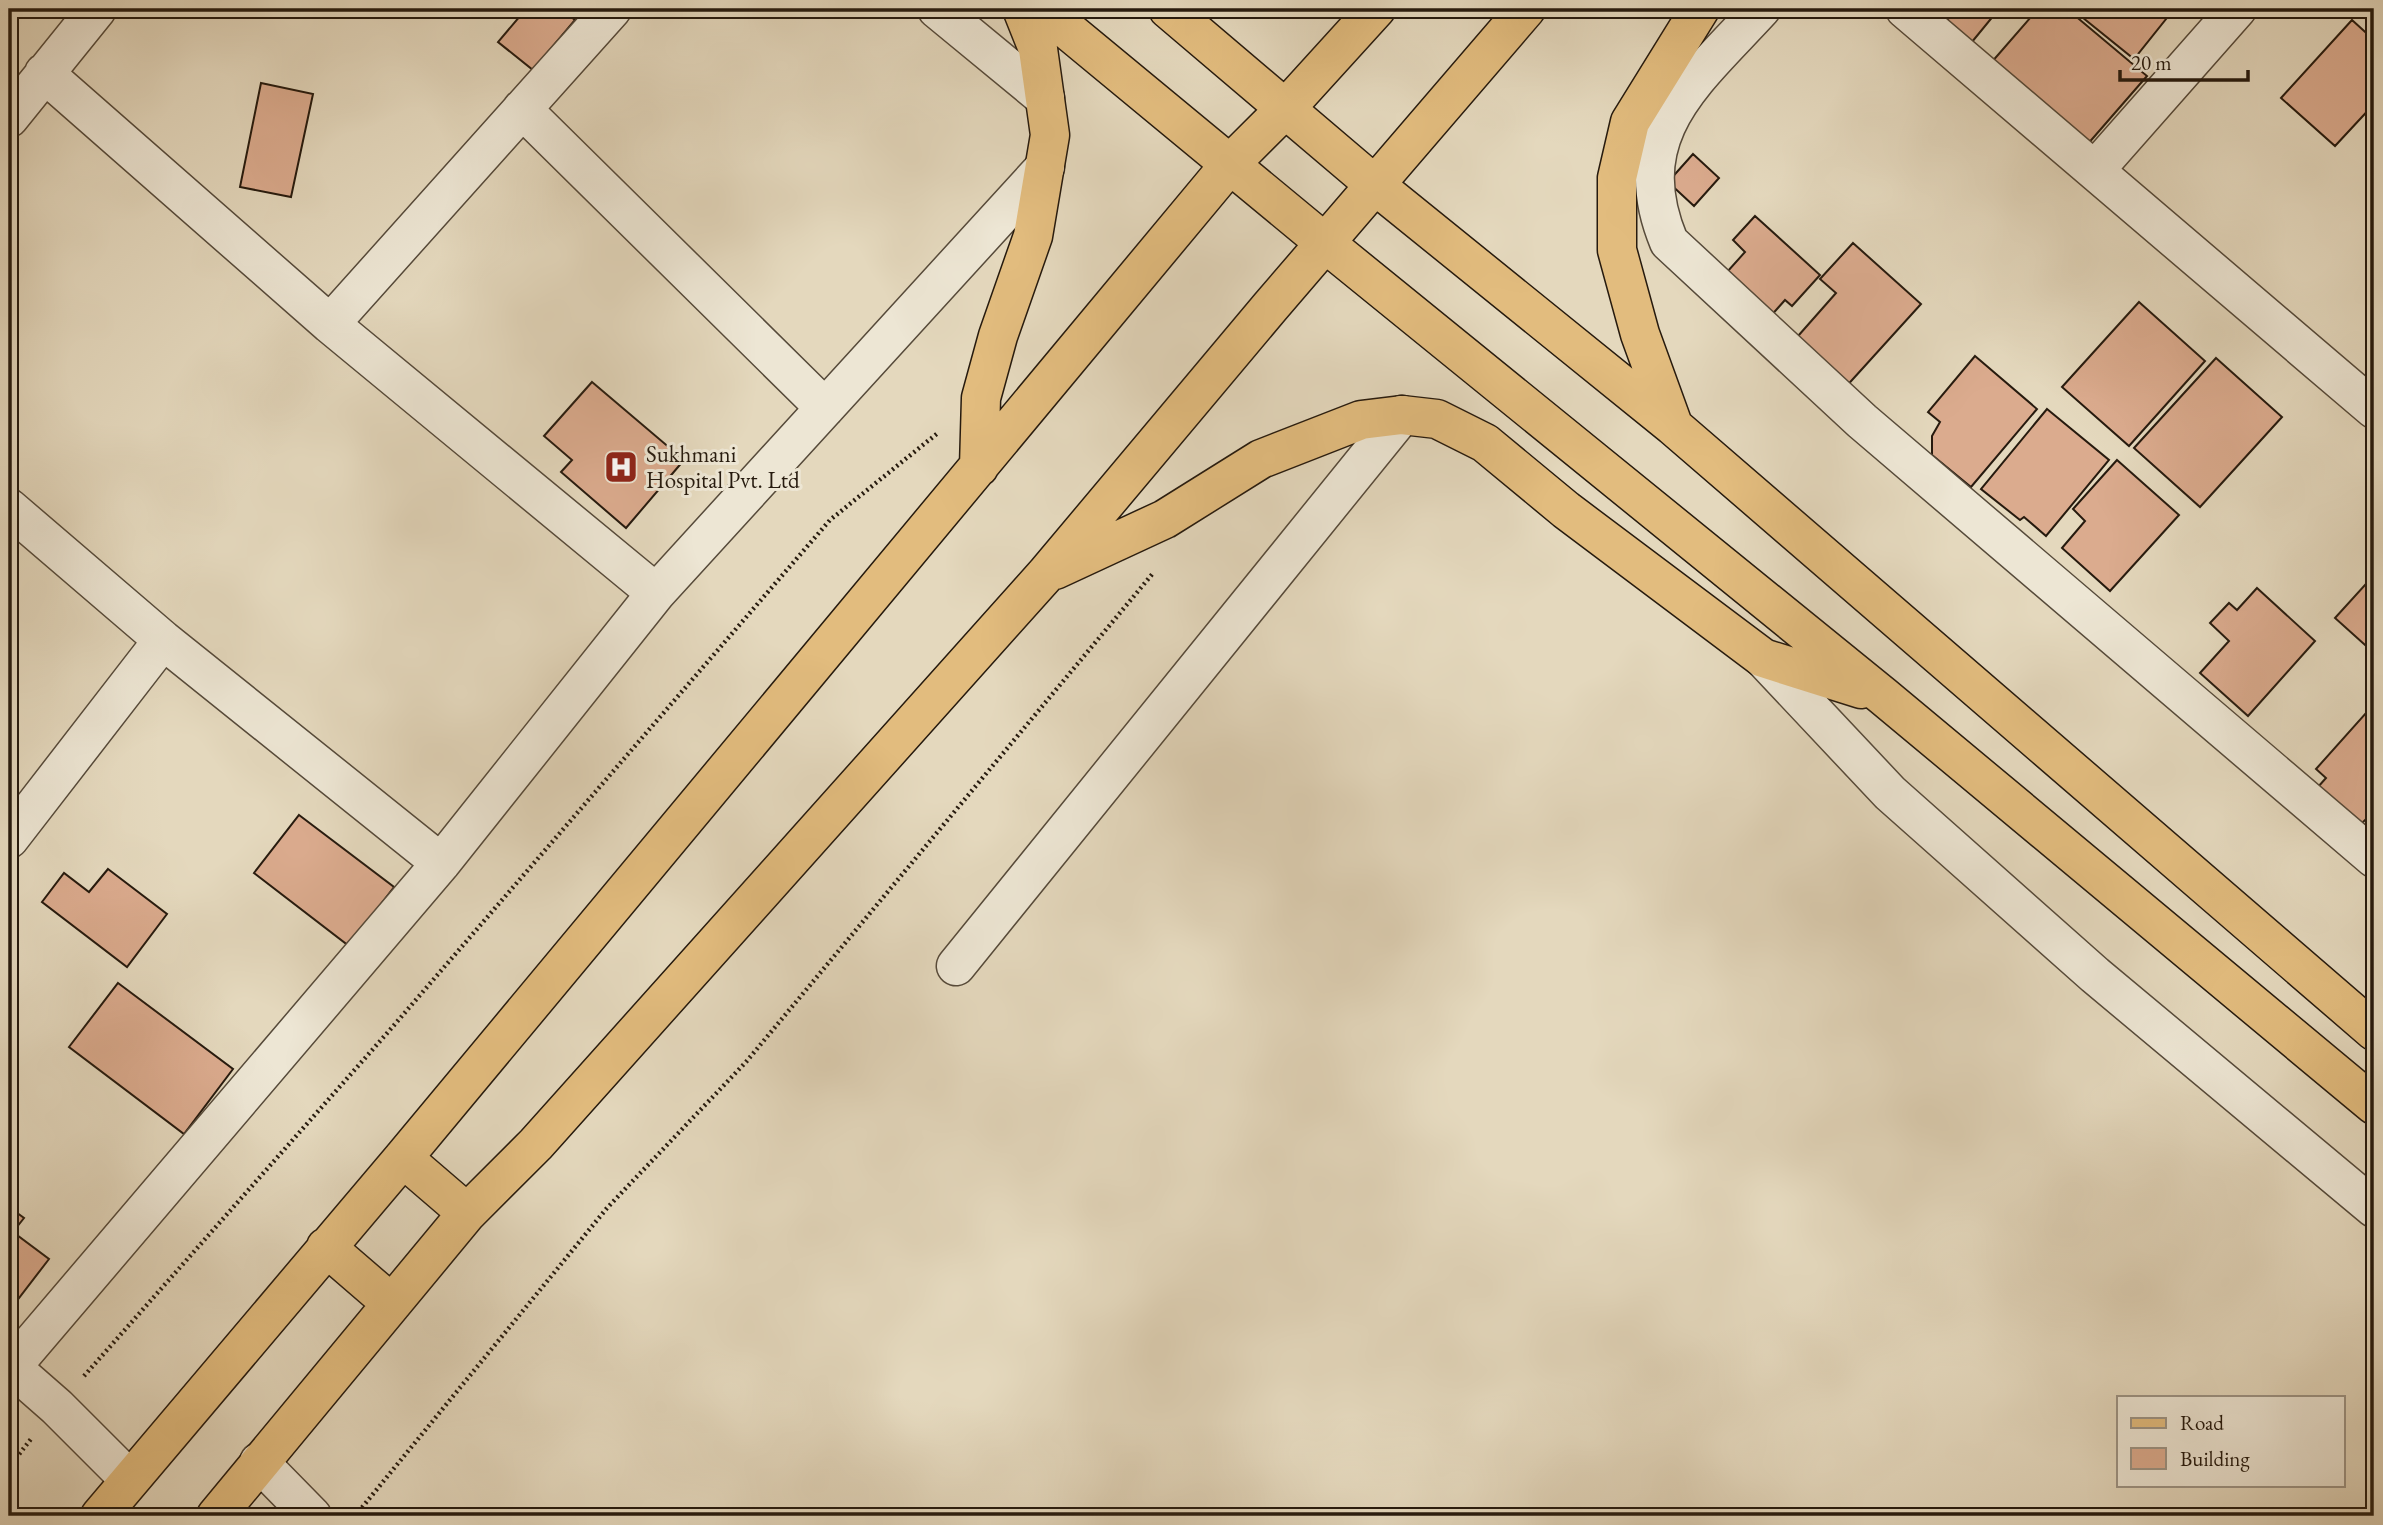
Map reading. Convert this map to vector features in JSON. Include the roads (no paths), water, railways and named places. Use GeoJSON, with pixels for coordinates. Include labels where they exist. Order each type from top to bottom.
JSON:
{"type":"FeatureCollection","features":[{"type":"Feature","properties":{"kind":"main road"},"geometry":{"type":"LineString","coordinates":[[979,467],[981,398],[998,336],[1033,236],[1050,135],[1038,49],[1022,9]]}},
{"type":"Feature","properties":{"kind":"main road"},"geometry":{"type":"LineString","coordinates":[[1042,9],[1325,243],[1884,696],[2374,1105]]}},
{"type":"Feature","properties":{"kind":"main road"},"geometry":{"type":"LineString","coordinates":[[1168,9],[1375,185],[1674,426],[2374,1031]]}},
{"type":"Feature","properties":{"kind":"main road"},"geometry":{"type":"LineString","coordinates":[[100,1516],[403,1158],[1231,163],[1286,108],[1376,9]]}},
{"type":"Feature","properties":{"kind":"main road"},"geometry":{"type":"LineString","coordinates":[[216,1516],[467,1213],[536,1144],[1046,574],[1526,9]]}},
{"type":"Feature","properties":{"kind":"main road"},"geometry":{"type":"LineString","coordinates":[[1674,426],[1640,334],[1617,250],[1617,178],[1630,122],[1700,9]]}},
{"type":"Feature","properties":{"kind":"main road"},"geometry":{"type":"LineString","coordinates":[[1046,574],[1165,519],[1261,459],[1361,420],[1402,415],[1437,419],[1485,443],[1566,510],[1763,658],[1884,696]]}},
{"type":"Feature","properties":{"kind":"main road"},"geometry":{"type":"LineString","coordinates":[[403,1158],[467,1213]]}},
{"type":"Feature","properties":{"kind":"main road"},"geometry":{"type":"LineString","coordinates":[[326,1247],[391,1303]]}},
{"type":"Feature","properties":{"kind":"street"},"geometry":{"type":"LineString","coordinates":[[9,118],[97,9]]}},
{"type":"Feature","properties":{"kind":"street"},"geometry":{"type":"LineString","coordinates":[[330,324],[612,9]]}},
{"type":"Feature","properties":{"kind":"street"},"geometry":{"type":"LineString","coordinates":[[937,9],[1045,98]]}},
{"type":"Feature","properties":{"kind":"street"},"geometry":{"type":"LineString","coordinates":[[1761,9],[1678,100],[1664,130],[1654,160],[1654,190],[1657,214],[1669,242],[1862,422],[2374,858]]}},
{"type":"Feature","properties":{"kind":"street"},"geometry":{"type":"LineString","coordinates":[[1905,9],[2374,409]]}},
{"type":"Feature","properties":{"kind":"street"},"geometry":{"type":"LineString","coordinates":[[2095,170],[2237,9]]}},
{"type":"Feature","properties":{"kind":"street"},"geometry":{"type":"LineString","coordinates":[[44,73],[330,324],[656,593]]}},
{"type":"Feature","properties":{"kind":"street"},"geometry":{"type":"LineString","coordinates":[[522,109],[825,408]]}},
{"type":"Feature","properties":{"kind":"street"},"geometry":{"type":"LineString","coordinates":[[129,1479],[57,1407],[10,1367],[441,863],[656,593],[1045,167]]}},
{"type":"Feature","properties":{"kind":"street"},"geometry":{"type":"LineString","coordinates":[[956,966],[1402,415]]}},
{"type":"Feature","properties":{"kind":"street"},"geometry":{"type":"LineString","coordinates":[[9,508],[163,640],[441,863]]}},
{"type":"Feature","properties":{"kind":"street"},"geometry":{"type":"LineString","coordinates":[[9,839],[163,640]]}},
{"type":"Feature","properties":{"kind":"street"},"geometry":{"type":"LineString","coordinates":[[1763,658],[1890,793],[2095,975],[2374,1208]]}},
{"type":"Feature","properties":{"kind":"street"},"geometry":{"type":"LineString","coordinates":[[259,1462],[312,1516]]}},
{"type":"Feature","properties":{"kind":"place","name":"Sukhmani Hospital Pvt. Ltd"},"geometry":{"type":"Point","coordinates":[621,467]}}]}
